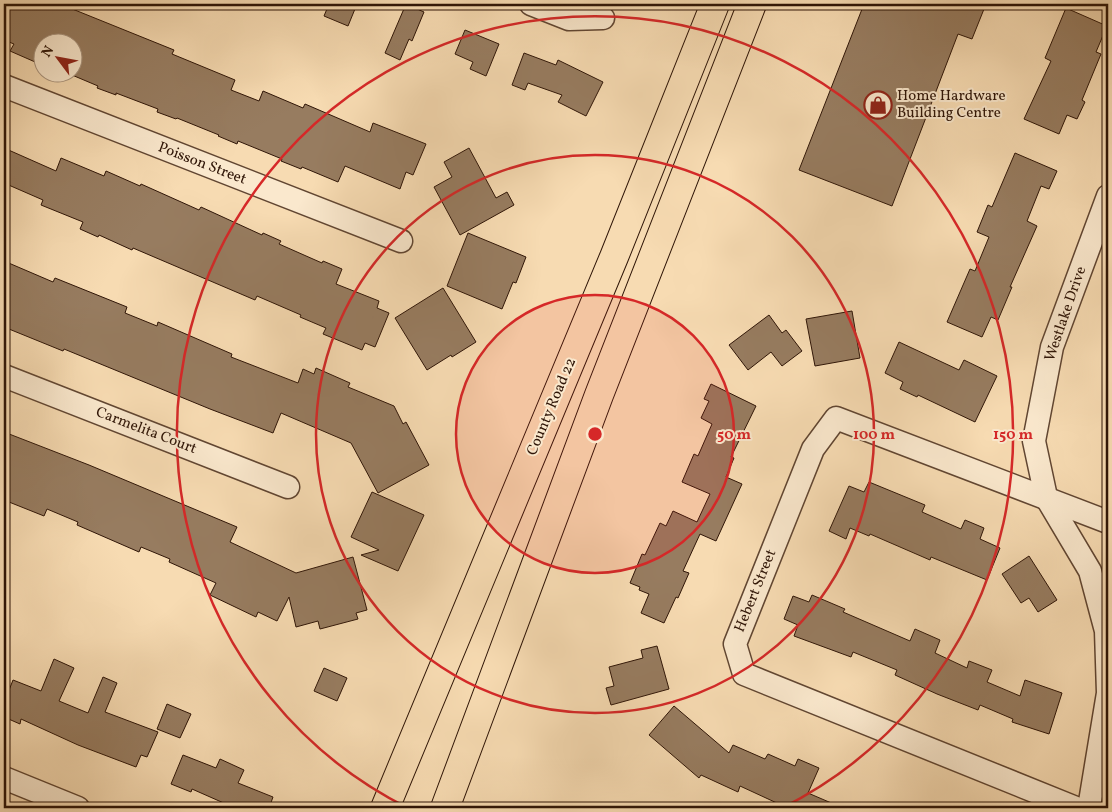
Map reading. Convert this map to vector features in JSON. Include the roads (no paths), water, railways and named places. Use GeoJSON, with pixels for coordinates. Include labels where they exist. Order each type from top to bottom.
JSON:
{"type":"FeatureCollection","features":[{"type":"Feature","properties":{"kind":"main road","name":"County Road 22"},"geometry":{"type":"LineString","coordinates":[[385,808],[614,257],[715,4]]}},
{"type":"Feature","properties":{"kind":"main road"},"geometry":{"type":"LineString","coordinates":[[445,808],[602,386],[752,4]]}},
{"type":"Feature","properties":{"kind":"street"},"geometry":{"type":"LineString","coordinates":[[531,4],[569,19],[603,18]]}},
{"type":"Feature","properties":{"kind":"street","name":"Poisson Street"},"geometry":{"type":"LineString","coordinates":[[4,86],[401,241]]}},
{"type":"Feature","properties":{"kind":"street","name":"Westlake Drive"},"geometry":{"type":"LineString","coordinates":[[1089,808],[1108,693],[1106,631],[1090,571],[1046,497],[1034,441],[1052,347],[1108,196]]}},
{"type":"Feature","properties":{"kind":"street","name":"Carmelita Court"},"geometry":{"type":"LineString","coordinates":[[4,376],[288,487]]}},
{"type":"Feature","properties":{"kind":"street","name":"Hebert Street"},"geometry":{"type":"LineString","coordinates":[[1046,497],[836,418],[813,449],[735,644],[744,674],[1076,808]]}},
{"type":"Feature","properties":{"kind":"street"},"geometry":{"type":"LineString","coordinates":[[1046,497],[1108,522]]}},
{"type":"Feature","properties":{"kind":"street"},"geometry":{"type":"LineString","coordinates":[[4,778],[78,808]]}},
{"type":"Feature","properties":{"kind":"place","name":"Home Hardware Building Centre"},"geometry":{"type":"Point","coordinates":[878,105]}}]}
